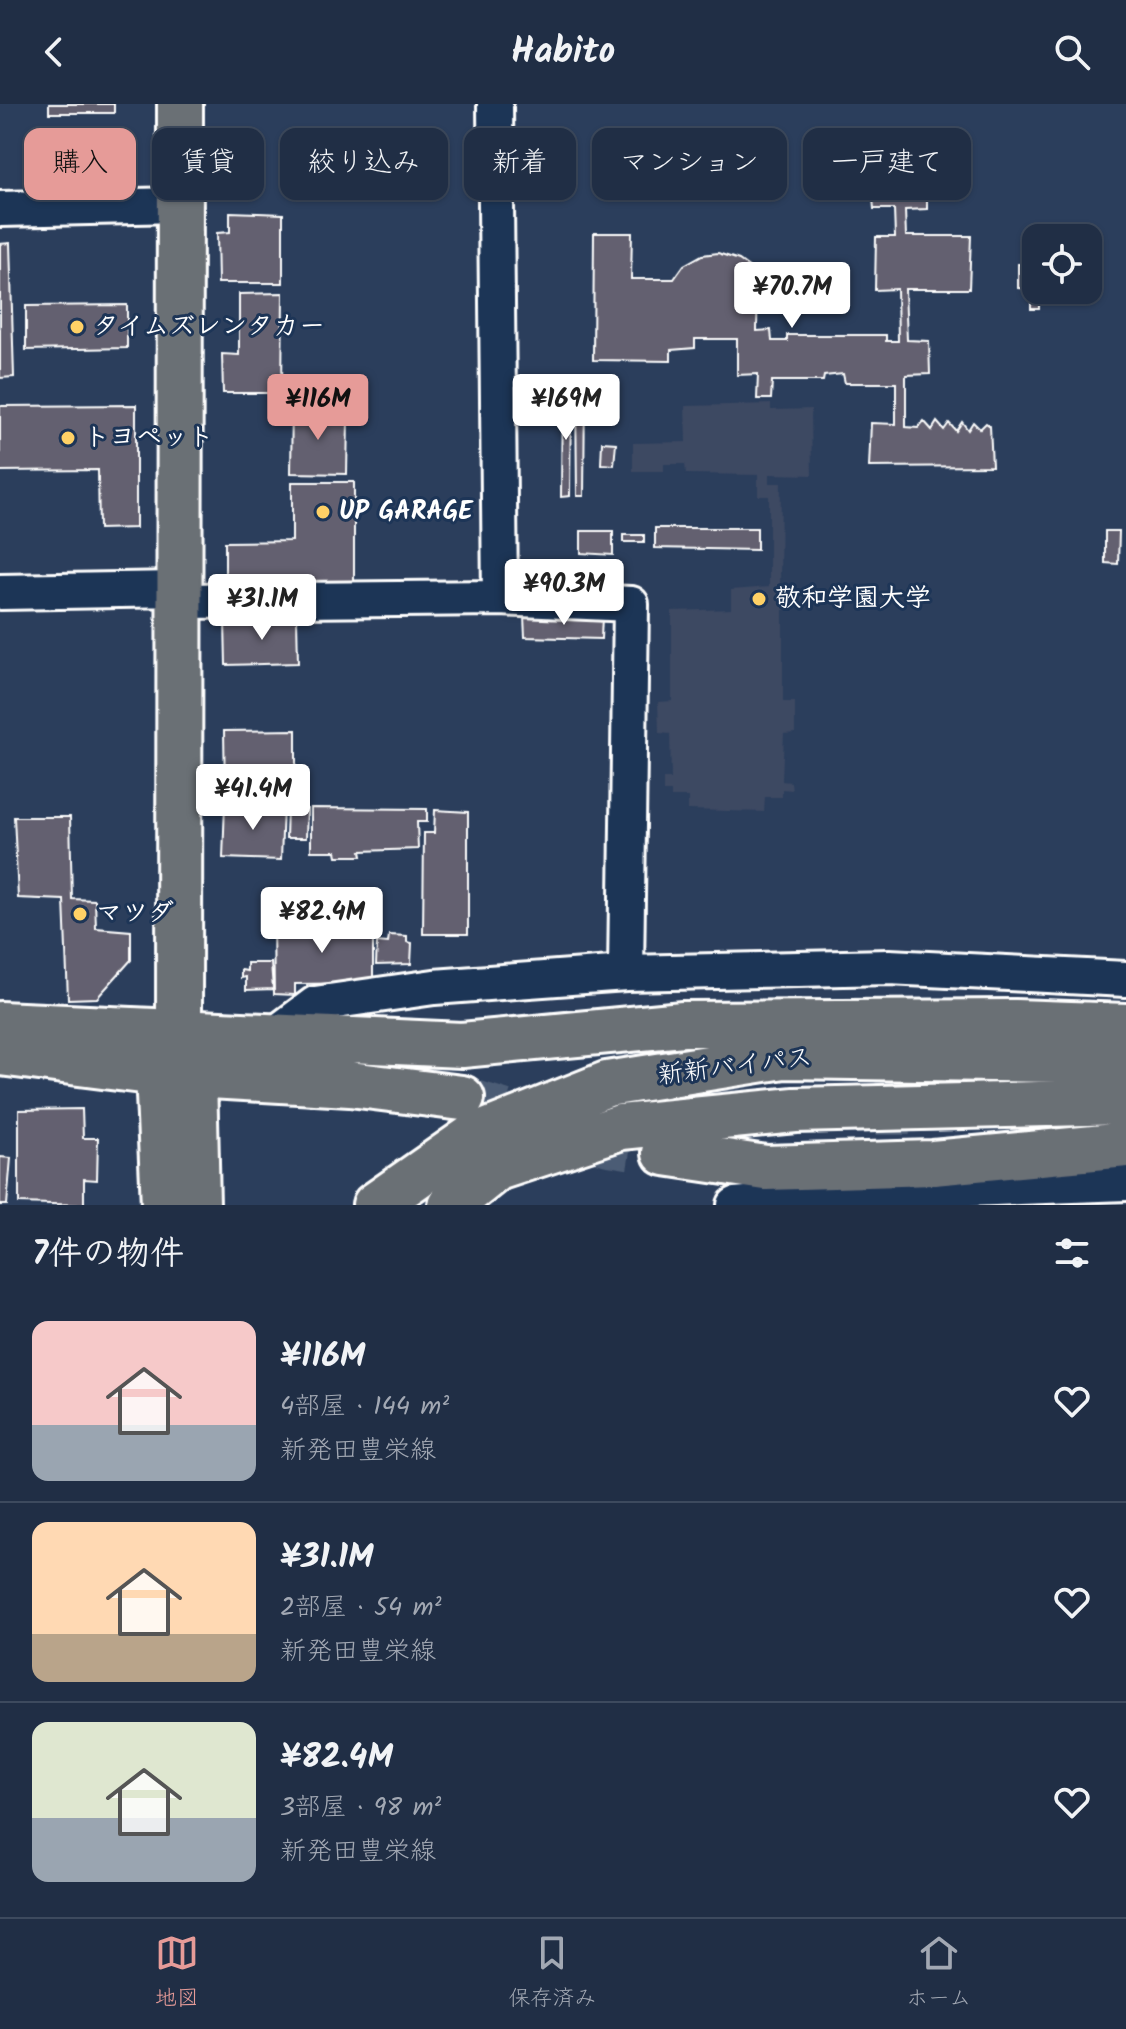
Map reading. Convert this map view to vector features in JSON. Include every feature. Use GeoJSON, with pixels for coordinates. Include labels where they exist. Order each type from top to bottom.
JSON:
{"type":"FeatureCollection","features":[{"type":"Feature","properties":{"kind":"main road"},"geometry":{"type":"LineString","coordinates":[[164,1205],[179,1032],[180,104]]}},
{"type":"Feature","properties":{"kind":"main road"},"geometry":{"type":"LineString","coordinates":[[0,1024],[462,1045],[683,1024],[1015,1022],[1126,1026]]}},
{"type":"Feature","properties":{"kind":"main road"},"geometry":{"type":"LineString","coordinates":[[0,1053],[176,1074],[350,1084],[462,1098]]}},
{"type":"Feature","properties":{"kind":"main road","name":"新新バイパス"},"geometry":{"type":"LineString","coordinates":[[375,1205],[471,1138],[607,1084],[784,1056],[1126,1061]]}},
{"type":"Feature","properties":{"kind":"main road"},"geometry":{"type":"LineString","coordinates":[[176,1074],[197,1205]]}},
{"type":"Feature","properties":{"kind":"main road","name":"新新バイパス"},"geometry":{"type":"LineString","coordinates":[[451,1205],[497,1168],[621,1127],[795,1110],[1126,1102]]}},
{"type":"Feature","properties":{"kind":"main road"},"geometry":{"type":"LineString","coordinates":[[665,1153],[766,1168],[933,1163],[1126,1145]]}},
{"type":"Feature","properties":{"kind":"street"},"geometry":{"type":"LineString","coordinates":[[495,104],[500,598]]}},
{"type":"Feature","properties":{"kind":"street"},"geometry":{"type":"LineString","coordinates":[[0,209],[179,205]]}},
{"type":"Feature","properties":{"kind":"street"},"geometry":{"type":"LineString","coordinates":[[0,592],[500,598],[631,604],[626,973]]}},
{"type":"Feature","properties":{"kind":"street"},"geometry":{"type":"LineString","coordinates":[[271,1037],[315,1004],[434,987],[626,973],[890,983],[1126,979]]}},
{"type":"Feature","properties":{"kind":"street"},"geometry":{"type":"LineString","coordinates":[[735,1205],[893,1189],[1126,1183]]}},
{"type":"Feature","properties":{"kind":"shaded area","name":"敬和学園大学"},"geometry":{"type":"Polygon","coordinates":[[[771,404],[771,410],[811,409],[812,475],[769,474],[769,483],[781,483],[780,588],[786,588],[787,609],[783,610],[783,702],[795,702],[795,733],[784,734],[782,781],[791,782],[792,790],[782,789],[782,797],[765,797],[764,812],[688,810],[688,797],[671,797],[671,792],[663,792],[663,779],[671,779],[670,734],[659,733],[658,702],[672,701],[672,611],[731,609],[731,590],[769,587],[769,496],[758,496],[758,475],[686,474],[685,464],[664,464],[664,471],[633,471],[633,443],[686,442],[685,406],[771,404]]]}},
{"type":"Feature","properties":{"kind":"building"},"geometry":{"type":"Polygon","coordinates":[[[49,104],[114,104],[114,113],[49,113],[49,104]]]}},
{"type":"Feature","properties":{"kind":"building"},"geometry":{"type":"Polygon","coordinates":[[[873,200],[927,200],[927,209],[905,210],[906,236],[971,236],[969,289],[905,289],[907,340],[929,341],[930,374],[906,375],[906,427],[918,428],[924,421],[932,430],[937,422],[944,430],[949,423],[956,431],[962,422],[968,430],[973,422],[980,429],[986,423],[990,426],[992,466],[869,467],[871,423],[896,424],[896,383],[845,383],[843,374],[824,376],[823,381],[772,381],[771,399],[757,399],[758,374],[737,375],[737,339],[695,339],[695,348],[671,350],[671,361],[593,360],[594,233],[632,233],[631,279],[674,279],[684,265],[702,255],[718,253],[739,260],[758,278],[757,331],[771,330],[772,341],[787,341],[787,335],[886,335],[886,341],[898,341],[897,289],[875,290],[876,237],[895,237],[894,209],[874,209],[873,200]]]}},
{"type":"Feature","properties":{"kind":"building"},"geometry":{"type":"Polygon","coordinates":[[[230,212],[283,214],[283,283],[218,283],[217,233],[230,232],[230,212]]]}},
{"type":"Feature","properties":{"kind":"building"},"geometry":{"type":"Polygon","coordinates":[[[10,243],[14,377],[0,378],[0,244],[10,243]]]}},
{"type":"Feature","properties":{"kind":"building"},"geometry":{"type":"Polygon","coordinates":[[[1018,264],[1022,264],[1022,288],[1018,288],[1018,264]]]}},
{"type":"Feature","properties":{"kind":"building"},"geometry":{"type":"Polygon","coordinates":[[[283,293],[282,393],[223,393],[222,354],[239,355],[239,294],[283,293]]]}},
{"type":"Feature","properties":{"kind":"building","name":"タイムズレンタカー"},"geometry":{"type":"Polygon","coordinates":[[[127,305],[127,348],[26,350],[26,306],[127,305]]]}},
{"type":"Feature","properties":{"kind":"building"},"geometry":{"type":"Polygon","coordinates":[[[562,388],[571,388],[570,496],[561,497],[562,388]]]}},
{"type":"Feature","properties":{"kind":"building"},"geometry":{"type":"Polygon","coordinates":[[[585,389],[584,496],[577,496],[576,390],[585,389]]]}},
{"type":"Feature","properties":{"kind":"building","name":"トヨペット"},"geometry":{"type":"Polygon","coordinates":[[[136,405],[136,528],[99,529],[98,470],[0,471],[0,406],[136,405]]]}},
{"type":"Feature","properties":{"kind":"building"},"geometry":{"type":"Polygon","coordinates":[[[292,406],[330,406],[330,420],[348,419],[347,474],[291,473],[292,406]]]}},
{"type":"Feature","properties":{"kind":"building"},"geometry":{"type":"Polygon","coordinates":[[[602,442],[616,443],[614,465],[601,464],[602,442]]]}},
{"type":"Feature","properties":{"kind":"building","name":"UP GARAGE"},"geometry":{"type":"Polygon","coordinates":[[[292,482],[354,482],[354,583],[225,584],[225,542],[292,541],[292,482]]]}},
{"type":"Feature","properties":{"kind":"building"},"geometry":{"type":"Polygon","coordinates":[[[655,528],[757,528],[757,550],[655,548],[655,528]]]}},
{"type":"Feature","properties":{"kind":"building"},"geometry":{"type":"Polygon","coordinates":[[[581,531],[613,531],[613,555],[581,553],[581,531]]]}},
{"type":"Feature","properties":{"kind":"building"},"geometry":{"type":"Polygon","coordinates":[[[1105,531],[1119,531],[1118,564],[1105,563],[1105,531]]]}},
{"type":"Feature","properties":{"kind":"building"},"geometry":{"type":"Polygon","coordinates":[[[623,535],[644,535],[644,542],[623,542],[623,535]]]}},
{"type":"Feature","properties":{"kind":"building"},"geometry":{"type":"Polygon","coordinates":[[[524,616],[602,616],[601,639],[525,637],[524,616]]]}},
{"type":"Feature","properties":{"kind":"building"},"geometry":{"type":"Polygon","coordinates":[[[297,618],[298,663],[226,665],[225,620],[297,618]]]}},
{"type":"Feature","properties":{"kind":"building"},"geometry":{"type":"Polygon","coordinates":[[[296,730],[296,787],[225,788],[224,731],[296,730]]]}},
{"type":"Feature","properties":{"kind":"building"},"geometry":{"type":"Polygon","coordinates":[[[225,804],[283,805],[281,860],[223,858],[225,804]]]}},
{"type":"Feature","properties":{"kind":"building"},"geometry":{"type":"Polygon","coordinates":[[[287,808],[307,809],[306,838],[286,838],[287,808]]]}},
{"type":"Feature","properties":{"kind":"building"},"geometry":{"type":"Polygon","coordinates":[[[311,808],[427,809],[427,822],[417,822],[418,849],[361,851],[362,856],[337,856],[336,851],[311,851],[311,808]]]}},
{"type":"Feature","properties":{"kind":"building"},"geometry":{"type":"Polygon","coordinates":[[[435,810],[468,812],[468,934],[423,934],[424,833],[434,833],[435,810]]]}},
{"type":"Feature","properties":{"kind":"building","name":"マツダ"},"geometry":{"type":"Polygon","coordinates":[[[14,817],[70,817],[72,899],[95,900],[96,928],[131,931],[131,960],[97,998],[68,999],[64,900],[18,898],[14,817]]]}},
{"type":"Feature","properties":{"kind":"building"},"geometry":{"type":"Polygon","coordinates":[[[273,924],[373,924],[373,983],[295,984],[295,995],[274,994],[273,924]]]}},
{"type":"Feature","properties":{"kind":"building"},"geometry":{"type":"Polygon","coordinates":[[[389,935],[407,936],[407,942],[412,943],[411,964],[376,965],[377,942],[388,943],[389,935]]]}},
{"type":"Feature","properties":{"kind":"building"},"geometry":{"type":"Polygon","coordinates":[[[247,963],[271,963],[273,989],[246,990],[246,977],[241,978],[241,970],[247,971],[247,963]]]}},
{"type":"Feature","properties":{"kind":"building"},"geometry":{"type":"Polygon","coordinates":[[[82,1109],[83,1138],[98,1138],[97,1180],[84,1179],[84,1205],[19,1203],[19,1110],[82,1109]]]}},
{"type":"Feature","properties":{"kind":"building"},"geometry":{"type":"Polygon","coordinates":[[[0,1157],[11,1158],[7,1205],[0,1205],[0,1157]]]}},
{"type":"Feature","properties":{"kind":"tunnel"},"geometry":{"type":"LineString","coordinates":[[892,999],[893,1186]]}},
{"type":"Feature","properties":{"kind":"tunnel"},"geometry":{"type":"LineString","coordinates":[[462,1098],[609,1144],[665,1153]]}},
{"type":"Feature","properties":{"kind":"place","name":"タイムズレンタカー"},"geometry":{"type":"Point","coordinates":[77,327]}},
{"type":"Feature","properties":{"kind":"place","name":"トヨペット"},"geometry":{"type":"Point","coordinates":[68,438]}},
{"type":"Feature","properties":{"kind":"place","name":"UP GARAGE"},"geometry":{"type":"Point","coordinates":[323,512]}},
{"type":"Feature","properties":{"kind":"place","name":"敬和学園大学"},"geometry":{"type":"Point","coordinates":[759,599]}},
{"type":"Feature","properties":{"kind":"place","name":"マツダ"},"geometry":{"type":"Point","coordinates":[80,914]}}]}
